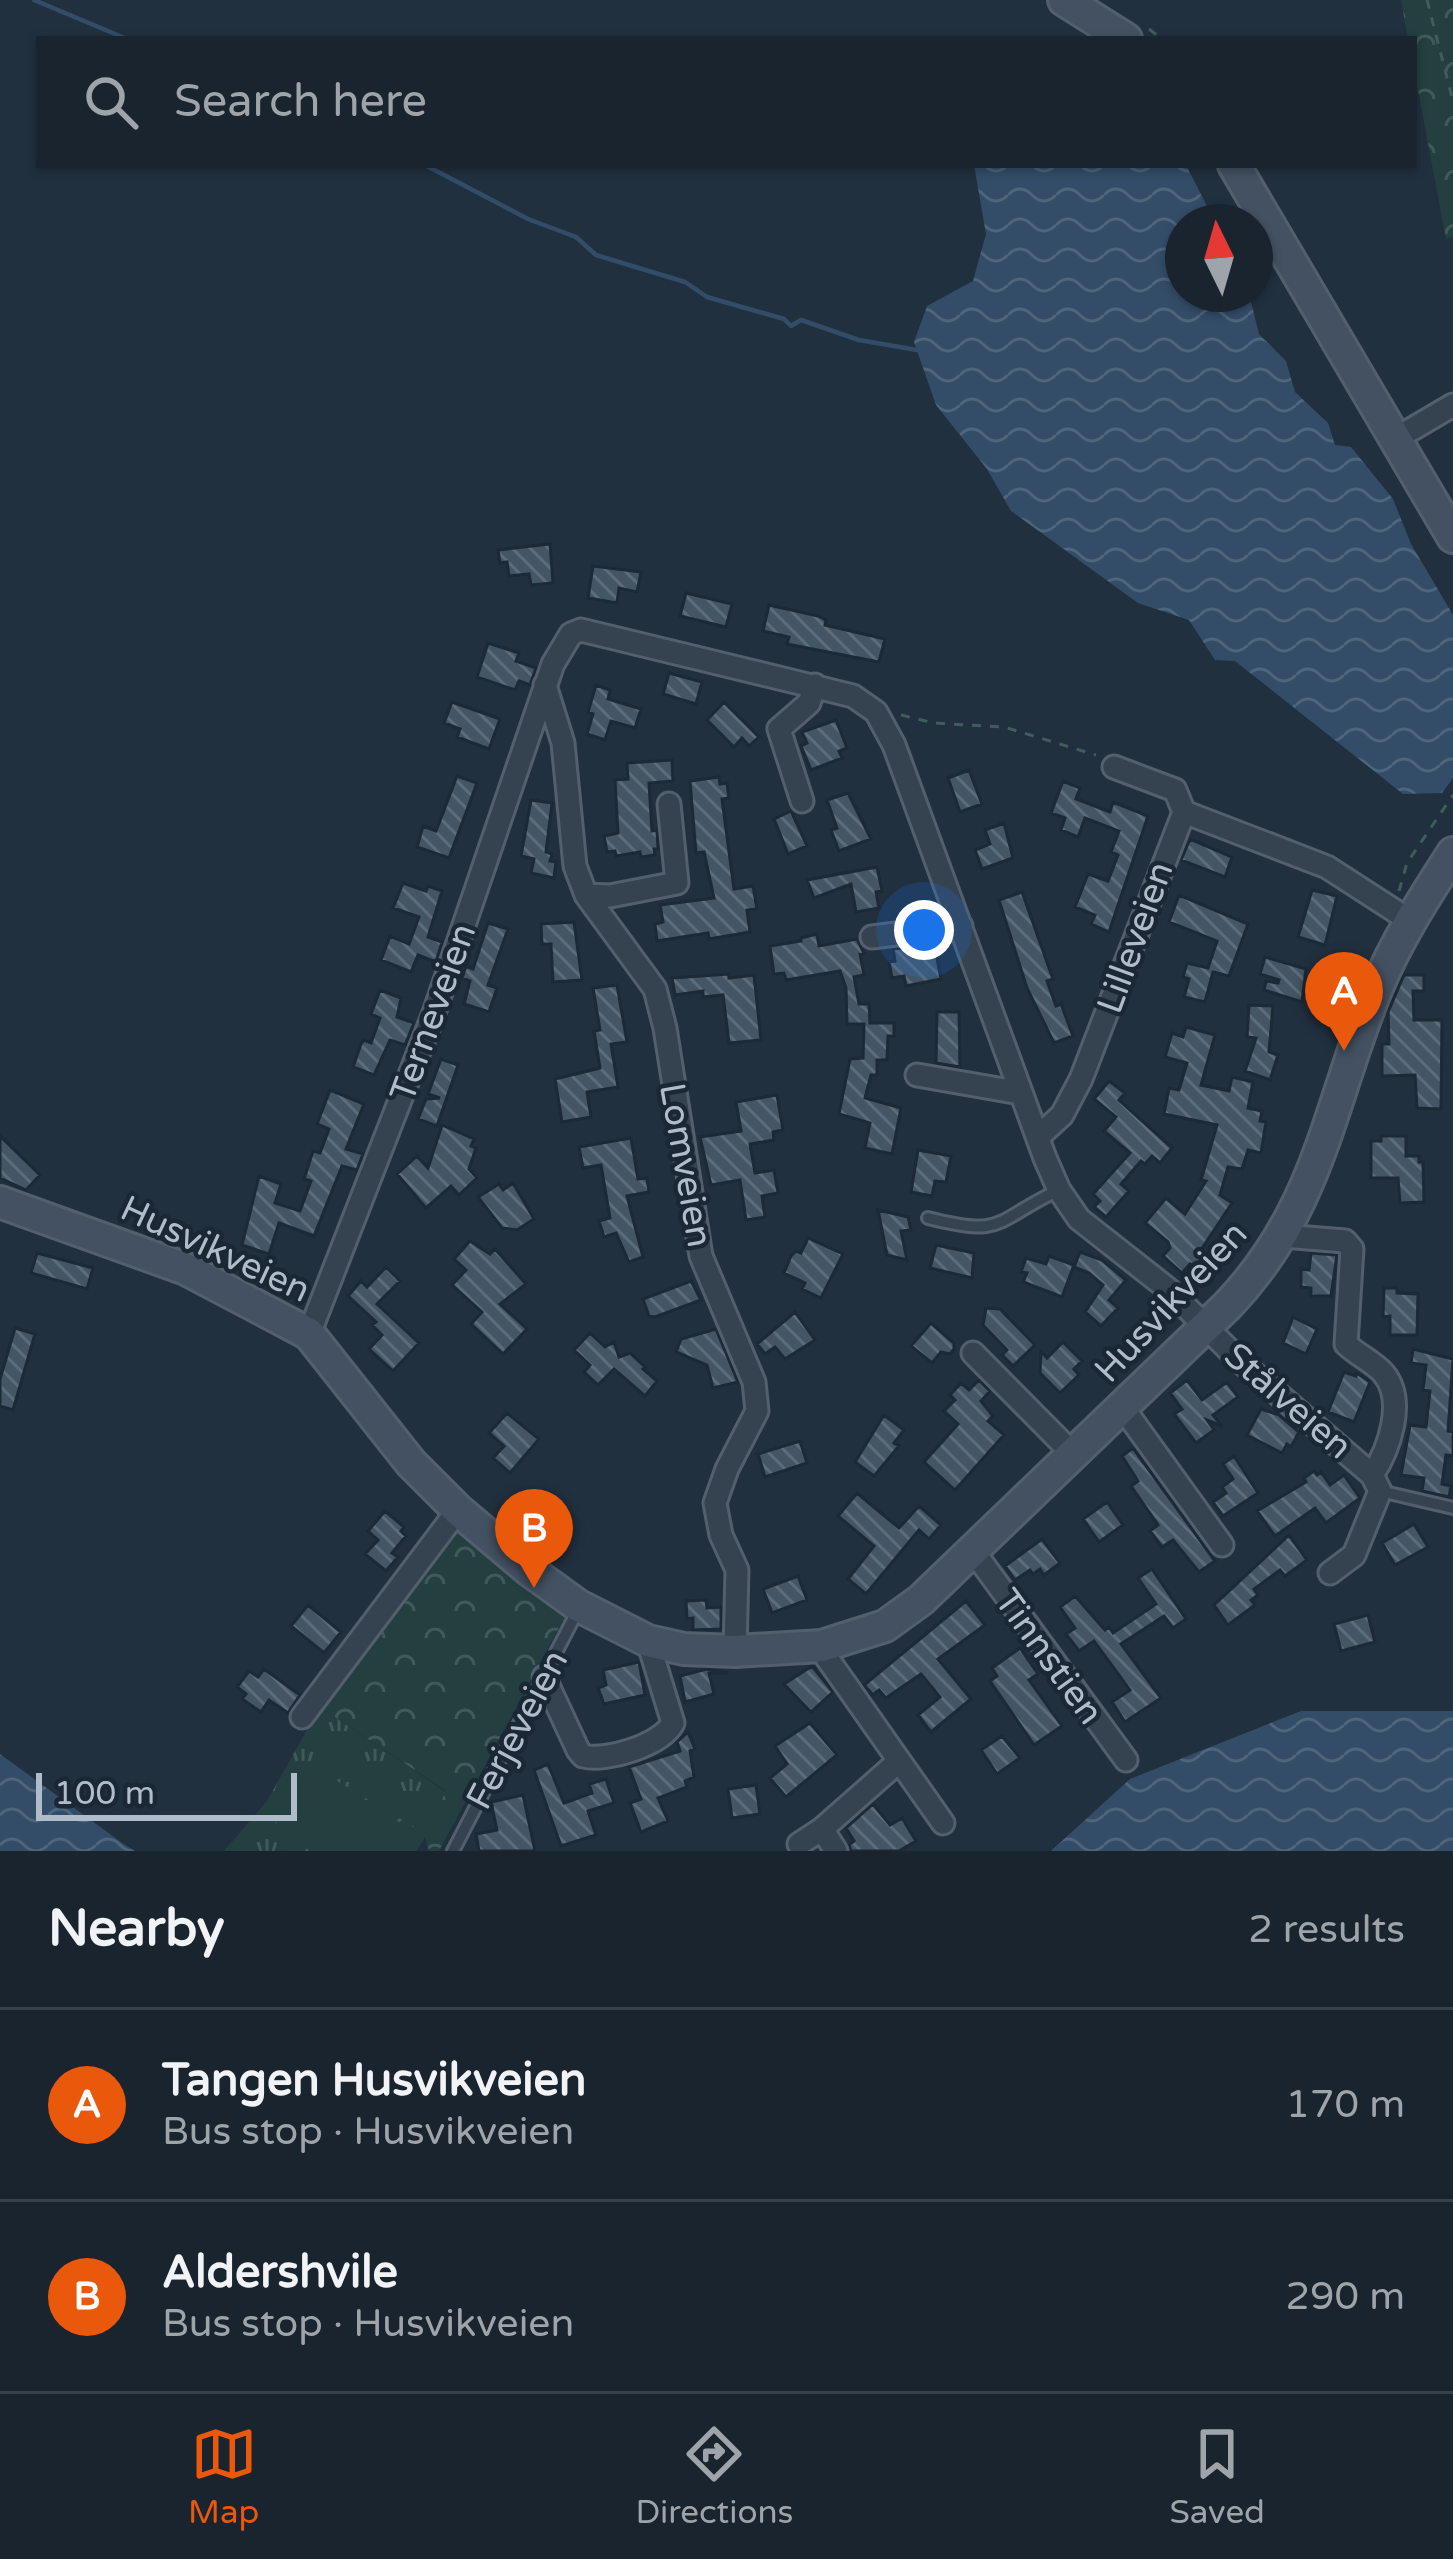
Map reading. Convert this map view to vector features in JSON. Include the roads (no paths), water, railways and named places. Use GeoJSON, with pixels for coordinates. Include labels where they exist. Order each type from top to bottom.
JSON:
{"type":"FeatureCollection","features":[{"type":"Feature","properties":{"kind":"main road"},"geometry":{"type":"LineString","coordinates":[[1064,0],[1121,36]]}},
{"type":"Feature","properties":{"kind":"main road"},"geometry":{"type":"LineString","coordinates":[[1236,168],[1453,537]]}},
{"type":"Feature","properties":{"kind":"main road","name":"Husvikveien"},"geometry":{"type":"LineString","coordinates":[[0,1202],[186,1269],[309,1334],[411,1463],[458,1510],[579,1606],[648,1641],[683,1649],[823,1646],[885,1626],[921,1600],[1246,1287],[1283,1236],[1305,1194],[1405,918],[1453,853]]}},
{"type":"Feature","properties":{"kind":"street"},"geometry":{"type":"LineString","coordinates":[[1397,438],[1453,405]]}},
{"type":"Feature","properties":{"kind":"street","name":"Terneveien"},"geometry":{"type":"LineString","coordinates":[[309,1334],[434,1013],[545,685],[564,643],[580,630],[815,685]]}},
{"type":"Feature","properties":{"kind":"street","name":"Lomveien"},"geometry":{"type":"LineString","coordinates":[[545,685],[563,743],[575,866],[586,895],[655,989],[701,1256],[754,1382],[757,1411],[715,1503],[721,1535],[737,1570],[735,1651]]}},
{"type":"Feature","properties":{"kind":"street"},"geometry":{"type":"LineString","coordinates":[[802,801],[779,730],[809,703],[815,685],[853,696],[876,712],[894,746],[1058,1190]]}},
{"type":"Feature","properties":{"kind":"street"},"geometry":{"type":"LineString","coordinates":[[1114,767],[1175,790],[1184,812],[1328,867],[1405,918]]}},
{"type":"Feature","properties":{"kind":"street"},"geometry":{"type":"LineString","coordinates":[[586,895],[610,896],[677,883],[669,804]]}},
{"type":"Feature","properties":{"kind":"street","name":"Lilleveien"},"geometry":{"type":"LineString","coordinates":[[1038,1137],[1063,1114],[1081,1079],[1184,812]]}},
{"type":"Feature","properties":{"kind":"street"},"geometry":{"type":"LineString","coordinates":[[872,938],[961,926]]}},
{"type":"Feature","properties":{"kind":"street"},"geometry":{"type":"LineString","coordinates":[[917,1076],[1021,1093]]}},
{"type":"Feature","properties":{"kind":"street","name":"Stålveien"},"geometry":{"type":"LineString","coordinates":[[1058,1190],[1079,1219],[1207,1325],[1241,1362],[1376,1483]]}},
{"type":"Feature","properties":{"kind":"street","name":"Stålveien"},"geometry":{"type":"LineString","coordinates":[[1283,1236],[1345,1240],[1352,1249],[1346,1344],[1382,1371],[1392,1387],[1394,1402],[1383,1459],[1354,1555],[1330,1573]]}},
{"type":"Feature","properties":{"kind":"street"},"geometry":{"type":"LineString","coordinates":[[973,1353],[1074,1455]]}},
{"type":"Feature","properties":{"kind":"street"},"geometry":{"type":"LineString","coordinates":[[1123,1408],[1222,1545]]}},
{"type":"Feature","properties":{"kind":"street"},"geometry":{"type":"LineString","coordinates":[[302,1718],[458,1510]]}},
{"type":"Feature","properties":{"kind":"street","name":"Tinnstien"},"geometry":{"type":"LineString","coordinates":[[974,1552],[1126,1760]]}},
{"type":"Feature","properties":{"kind":"street"},"geometry":{"type":"LineString","coordinates":[[544,1677],[578,1750],[583,1756],[606,1758],[660,1737],[673,1723],[648,1641]]}},
{"type":"Feature","properties":{"kind":"street"},"geometry":{"type":"LineString","coordinates":[[823,1646],[943,1823]]}},
{"type":"Feature","properties":{"kind":"street"},"geometry":{"type":"LineString","coordinates":[[799,1844],[898,1762]]}},
{"type":"Feature","properties":{"kind":"street"},"geometry":{"type":"LineString","coordinates":[[822,1828],[836,1851]]}},
{"type":"Feature","properties":{"kind":"lane"},"geometry":{"type":"LineString","coordinates":[[928,1218],[975,1229],[992,1228],[1058,1190]]}},
{"type":"Feature","properties":{"kind":"lane"},"geometry":{"type":"LineString","coordinates":[[1376,1483],[1453,1508]]}},
{"type":"Feature","properties":{"kind":"lane","name":"Ferjeveien"},"geometry":{"type":"LineString","coordinates":[[453,1851],[579,1606]]}},
{"type":"Feature","properties":{"kind":"water"},"geometry":{"type":"Polygon","coordinates":[[[975,168],[1188,168],[1206,204],[1165,204],[1165,312],[1254,312],[1259,334],[1286,361],[1295,392],[1328,423],[1335,445],[1351,447],[1393,499],[1411,544],[1453,615],[1453,778],[1442,793],[1403,794],[1235,661],[1215,660],[1189,620],[1138,603],[1011,511],[987,469],[936,405],[914,342],[927,306],[973,281],[986,234],[975,168]]]}},
{"type":"Feature","properties":{"kind":"water"},"geometry":{"type":"Polygon","coordinates":[[[1301,1711],[1453,1711],[1453,1851],[1051,1851],[1130,1779],[1301,1711]]]}},
{"type":"Feature","properties":{"kind":"water"},"geometry":{"type":"Polygon","coordinates":[[[0,1754],[125,1845],[135,1851],[0,1851],[0,1754]]]}},
{"type":"Feature","properties":{"kind":"waterway"},"geometry":{"type":"LineString","coordinates":[[34,0],[120,36]]}},
{"type":"Feature","properties":{"kind":"waterway"},"geometry":{"type":"LineString","coordinates":[[431,168],[528,219],[576,237],[596,255],[685,282],[707,297],[784,319],[791,326],[801,320],[859,340],[917,350]]}},
{"type":"Feature","properties":{"kind":"place","name":"Tangen Husvikveien"},"geometry":{"type":"Point","coordinates":[1344,1051]}},
{"type":"Feature","properties":{"kind":"place","name":"Aldershvile"},"geometry":{"type":"Point","coordinates":[534,1588]}}]}
